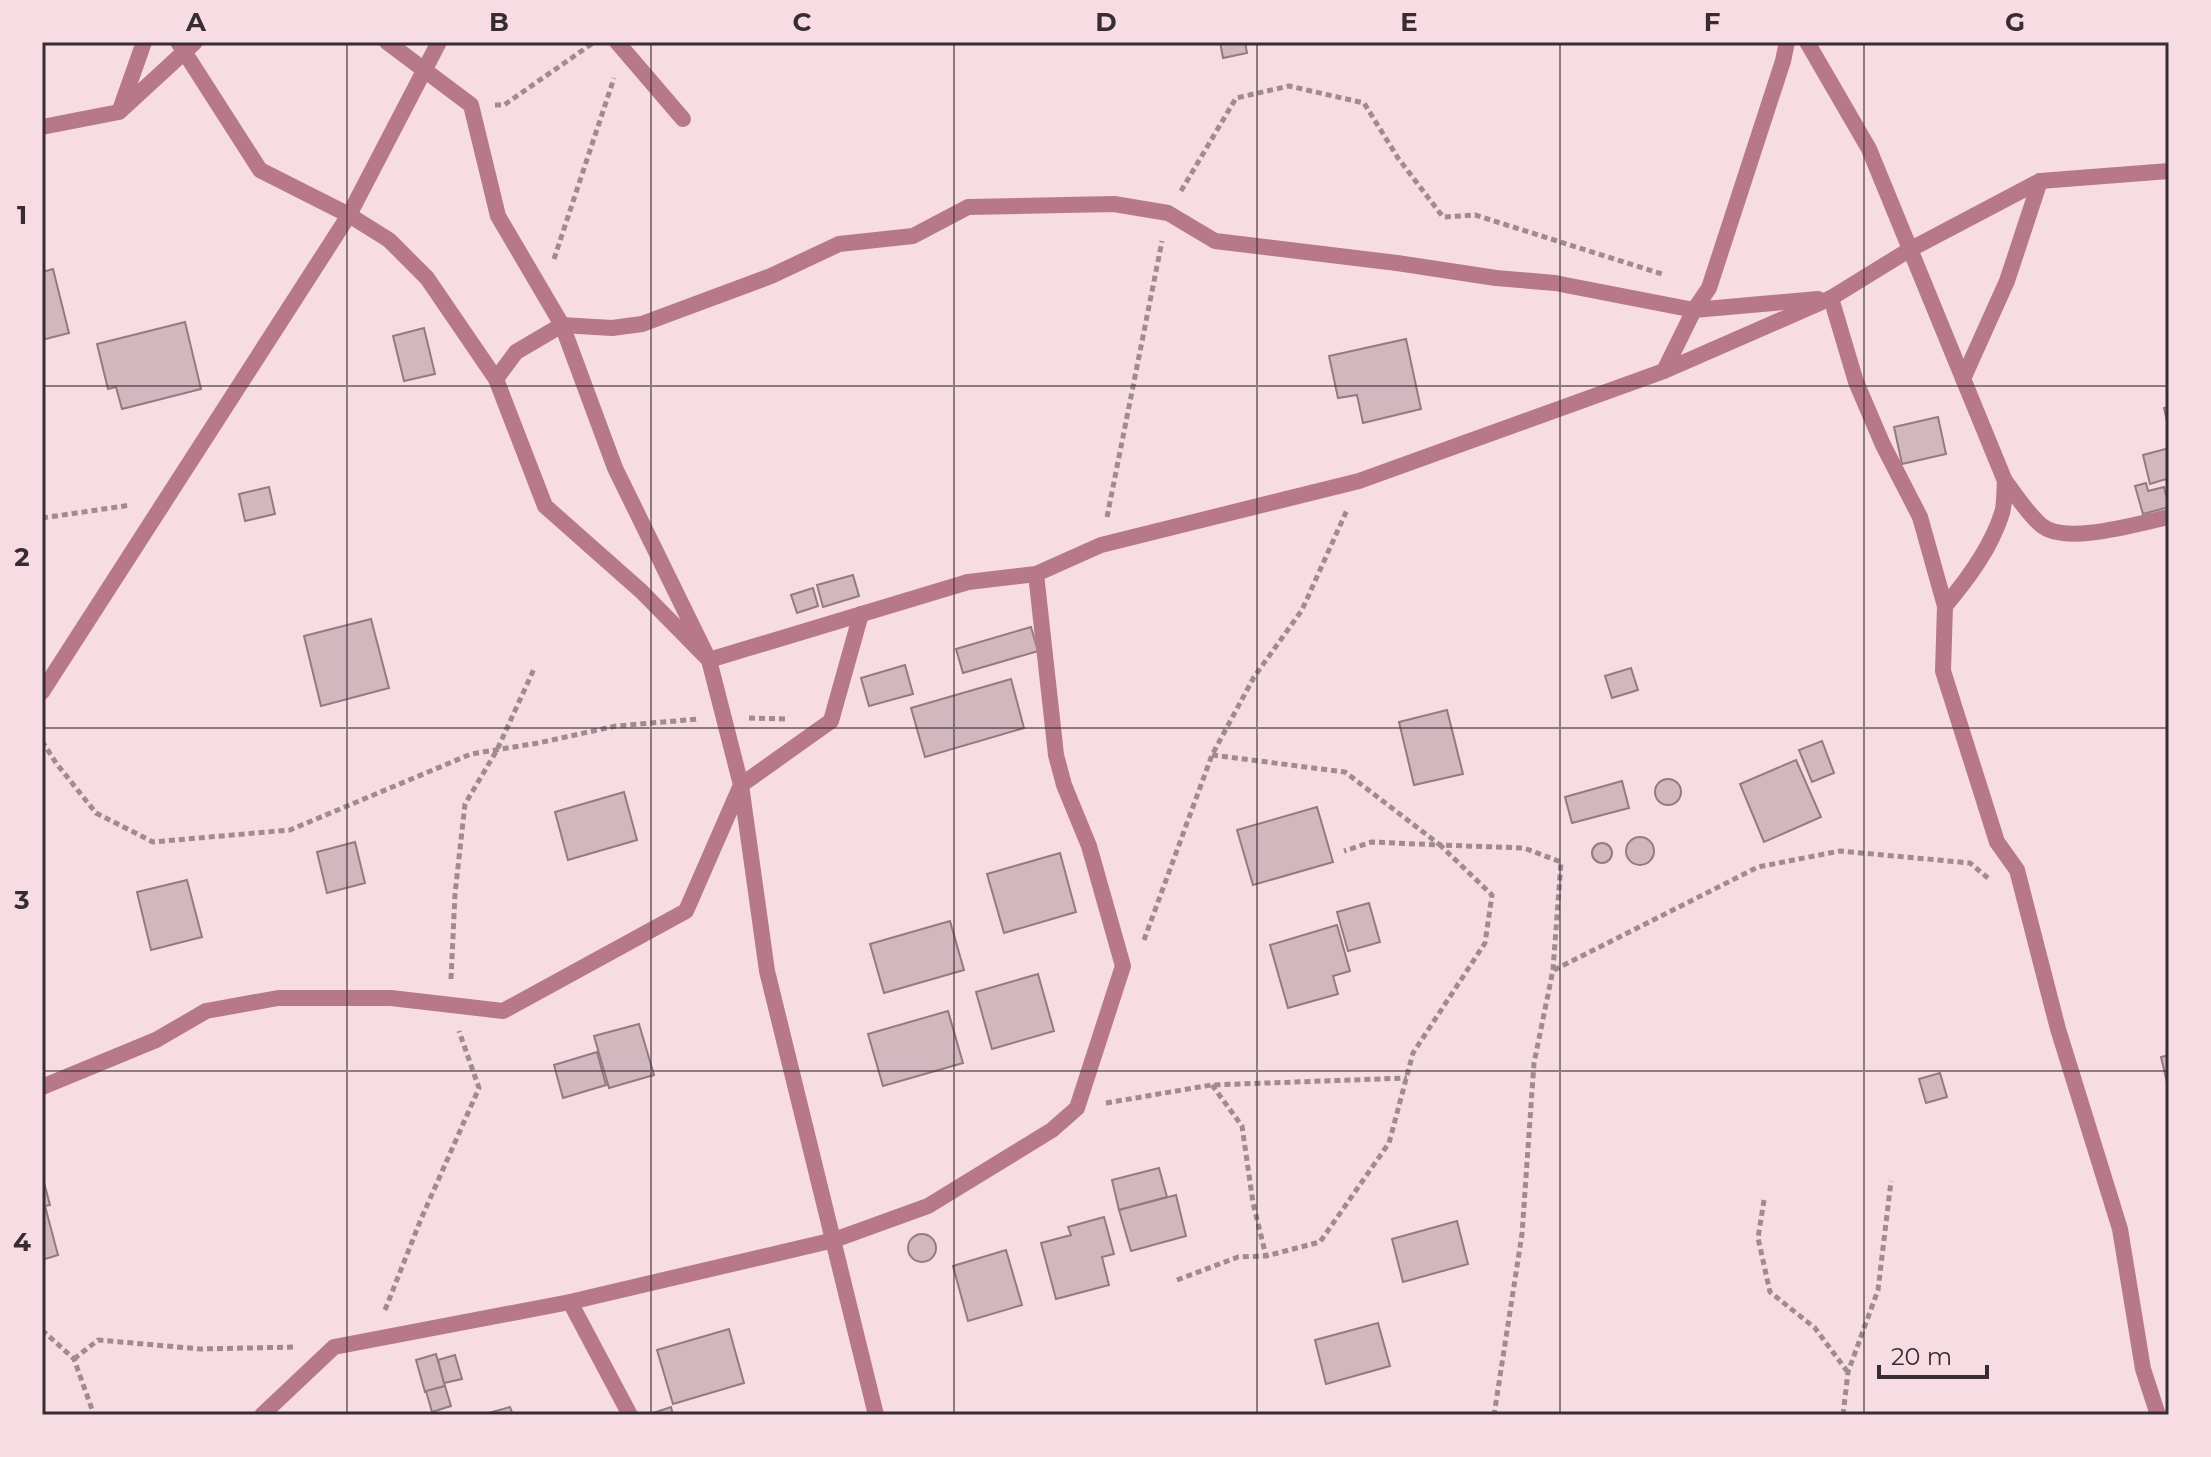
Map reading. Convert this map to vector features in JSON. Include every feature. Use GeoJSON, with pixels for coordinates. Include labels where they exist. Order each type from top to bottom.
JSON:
{"type":"FeatureCollection","features":[{"type":"Feature","properties":{"kind":"street"},"geometry":{"type":"LineString","coordinates":[[119,112],[144,42]]}},
{"type":"Feature","properties":{"kind":"street"},"geometry":{"type":"LineString","coordinates":[[387,42],[471,105],[498,216],[562,325],[615,468],[709,660],[741,785],[767,971],[876,1415]]}},
{"type":"Feature","properties":{"kind":"street"},"geometry":{"type":"LineString","coordinates":[[42,692],[349,215],[439,42]]}},
{"type":"Feature","properties":{"kind":"street"},"geometry":{"type":"LineString","coordinates":[[1664,371],[1694,310],[1709,288],[1787,42]]}},
{"type":"Feature","properties":{"kind":"street"},"geometry":{"type":"LineString","coordinates":[[1807,42],[1869,149],[2005,481],[2041,526],[2058,534],[2109,529],[2169,517]]}},
{"type":"Feature","properties":{"kind":"street"},"geometry":{"type":"LineString","coordinates":[[42,127],[119,112],[186,45],[260,170],[349,215],[389,240],[427,278],[496,379],[545,506],[641,591],[709,660]]}},
{"type":"Feature","properties":{"kind":"street"},"geometry":{"type":"LineString","coordinates":[[620,45],[683,119]]}},
{"type":"Feature","properties":{"kind":"street"},"geometry":{"type":"LineString","coordinates":[[709,660],[968,582],[1036,574],[1101,545],[1359,481],[1664,371],[1831,298],[1909,250],[2040,181],[2169,171]]}},
{"type":"Feature","properties":{"kind":"street"},"geometry":{"type":"LineString","coordinates":[[1963,379],[2007,281],[2040,181]]}},
{"type":"Feature","properties":{"kind":"street"},"geometry":{"type":"LineString","coordinates":[[496,379],[516,352],[562,325],[612,328],[642,324],[771,276],[839,244],[913,236],[968,207],[1114,204],[1168,213],[1215,241],[1555,283],[1694,310],[1831,298]]}},
{"type":"Feature","properties":{"kind":"street"},"geometry":{"type":"LineString","coordinates":[[1831,298],[1856,382],[1883,445],[1920,517],[1945,606],[1943,671],[1997,842],[2017,870],[2058,1029],[2120,1229],[2143,1369],[2158,1415]]}},
{"type":"Feature","properties":{"kind":"street"},"geometry":{"type":"LineString","coordinates":[[1945,606],[1970,576],[1991,539],[2002,511],[2005,481]]}},
{"type":"Feature","properties":{"kind":"street"},"geometry":{"type":"LineString","coordinates":[[262,1415],[334,1347],[570,1302],[834,1240],[928,1206],[1052,1130],[1077,1108],[1123,966],[1089,846],[1064,785],[1056,755],[1036,574]]}},
{"type":"Feature","properties":{"kind":"street"},"geometry":{"type":"LineString","coordinates":[[42,1087],[156,1040],[206,1011],[278,998],[391,998],[503,1011],[686,911],[741,785],[831,721],[861,614]]}},
{"type":"Feature","properties":{"kind":"street"},"geometry":{"type":"LineString","coordinates":[[570,1302],[630,1415]]}},
{"type":"Feature","properties":{"kind":"path"},"geometry":{"type":"LineString","coordinates":[[471,105],[504,105],[594,42]]}},
{"type":"Feature","properties":{"kind":"path"},"geometry":{"type":"LineString","coordinates":[[549,274],[620,45]]}},
{"type":"Feature","properties":{"kind":"path"},"geometry":{"type":"LineString","coordinates":[[1123,966],[1143,941],[1212,755],[1254,677],[1302,610],[1359,481]]}},
{"type":"Feature","properties":{"kind":"path"},"geometry":{"type":"LineString","coordinates":[[42,518],[163,501]]}},
{"type":"Feature","properties":{"kind":"path"},"geometry":{"type":"LineString","coordinates":[[42,741],[96,813],[153,842],[290,830],[471,754],[616,726],[723,717],[831,721]]}},
{"type":"Feature","properties":{"kind":"path"},"geometry":{"type":"LineString","coordinates":[[1177,1280],[1238,1257],[1266,1256],[1320,1242],[1389,1143],[1413,1053],[1485,943],[1492,895],[1440,845],[1345,772],[1212,755]]}},
{"type":"Feature","properties":{"kind":"path"},"geometry":{"type":"LineString","coordinates":[[1344,851],[1372,842],[1524,848],[1561,862],[1553,970],[1534,1063],[1522,1234],[1494,1415]]}},
{"type":"Feature","properties":{"kind":"path"},"geometry":{"type":"LineString","coordinates":[[1553,970],[1758,867],[1771,864],[1840,851],[1970,863],[1993,883]]}},
{"type":"Feature","properties":{"kind":"path"},"geometry":{"type":"LineString","coordinates":[[1077,1108],[1211,1085],[1407,1078]]}},
{"type":"Feature","properties":{"kind":"path"},"geometry":{"type":"LineString","coordinates":[[1211,1085],[1242,1126],[1253,1203],[1266,1256]]}},
{"type":"Feature","properties":{"kind":"path"},"geometry":{"type":"LineString","coordinates":[[1843,1415],[1848,1372],[1878,1290],[1891,1181]]}},
{"type":"Feature","properties":{"kind":"path"},"geometry":{"type":"LineString","coordinates":[[1764,1200],[1758,1238],[1770,1292],[1815,1328],[1848,1372]]}},
{"type":"Feature","properties":{"kind":"path"},"geometry":{"type":"LineString","coordinates":[[42,1330],[74,1359],[94,1415]]}},
{"type":"Feature","properties":{"kind":"path"},"geometry":{"type":"LineString","coordinates":[[74,1359],[98,1340],[201,1349],[334,1347]]}},
{"type":"Feature","properties":{"kind":"building"},"geometry":{"type":"Polygon","coordinates":[[[1220,42],[1245,42],[1247,53],[1223,58],[1220,42]]]}},
{"type":"Feature","properties":{"kind":"building"},"geometry":{"type":"Polygon","coordinates":[[[53,269],[69,333],[42,340],[42,272],[53,269]]]}},
{"type":"Feature","properties":{"kind":"building"},"geometry":{"type":"Polygon","coordinates":[[[185,322],[201,389],[122,409],[116,387],[108,389],[97,344],[185,322]]]}},
{"type":"Feature","properties":{"kind":"building"},"geometry":{"type":"Polygon","coordinates":[[[424,328],[435,374],[404,381],[393,336],[424,328]]]}},
{"type":"Feature","properties":{"kind":"building"},"geometry":{"type":"Polygon","coordinates":[[[1406,339],[1421,409],[1363,423],[1357,395],[1338,398],[1329,356],[1406,339]]]}},
{"type":"Feature","properties":{"kind":"building"},"geometry":{"type":"Polygon","coordinates":[[[2169,407],[2169,430],[2164,408],[2169,407]]]}},
{"type":"Feature","properties":{"kind":"building"},"geometry":{"type":"Polygon","coordinates":[[[1938,417],[1946,454],[1902,464],[1894,427],[1938,417]]]}},
{"type":"Feature","properties":{"kind":"building"},"geometry":{"type":"Polygon","coordinates":[[[2169,448],[2169,489],[2166,479],[2150,484],[2143,455],[2169,448]]]}},
{"type":"Feature","properties":{"kind":"building"},"geometry":{"type":"Polygon","coordinates":[[[2146,483],[2148,491],[2164,487],[2169,507],[2143,514],[2135,486],[2146,483]]]}},
{"type":"Feature","properties":{"kind":"building"},"geometry":{"type":"Polygon","coordinates":[[[269,487],[275,514],[245,521],[239,494],[269,487]]]}},
{"type":"Feature","properties":{"kind":"building"},"geometry":{"type":"Polygon","coordinates":[[[853,575],[859,596],[823,607],[817,585],[853,575]]]}},
{"type":"Feature","properties":{"kind":"building"},"geometry":{"type":"Polygon","coordinates":[[[813,588],[818,606],[797,613],[791,595],[813,588]]]}},
{"type":"Feature","properties":{"kind":"building"},"geometry":{"type":"Polygon","coordinates":[[[371,619],[389,688],[321,706],[304,636],[371,619]]]}},
{"type":"Feature","properties":{"kind":"building"},"geometry":{"type":"Polygon","coordinates":[[[1031,627],[1038,651],[963,673],[956,649],[1031,627]]]}},
{"type":"Feature","properties":{"kind":"building"},"geometry":{"type":"Polygon","coordinates":[[[905,665],[913,694],[869,706],[861,678],[905,665]]]}},
{"type":"Feature","properties":{"kind":"building"},"geometry":{"type":"Polygon","coordinates":[[[1631,668],[1638,690],[1612,698],[1605,676],[1631,668]]]}},
{"type":"Feature","properties":{"kind":"building"},"geometry":{"type":"Polygon","coordinates":[[[1011,679],[1024,728],[925,757],[911,708],[1011,679]]]}},
{"type":"Feature","properties":{"kind":"building"},"geometry":{"type":"Polygon","coordinates":[[[1447,710],[1463,774],[1414,785],[1399,722],[1447,710]]]}},
{"type":"Feature","properties":{"kind":"building"},"geometry":{"type":"Polygon","coordinates":[[[1822,741],[1834,773],[1812,782],[1799,750],[1822,741]]]}},
{"type":"Feature","properties":{"kind":"building"},"geometry":{"type":"Polygon","coordinates":[[[1796,760],[1821,817],[1764,842],[1740,784],[1796,760]]]}},
{"type":"Feature","properties":{"kind":"building"},"geometry":{"type":"Polygon","coordinates":[[[1668,779],[1677,783],[1681,792],[1677,801],[1668,805],[1659,801],[1655,792],[1659,783],[1668,779]]]}},
{"type":"Feature","properties":{"kind":"building"},"geometry":{"type":"Polygon","coordinates":[[[1622,781],[1629,808],[1572,823],[1565,797],[1622,781]]]}},
{"type":"Feature","properties":{"kind":"building"},"geometry":{"type":"Polygon","coordinates":[[[624,792],[637,840],[568,860],[555,812],[624,792]]]}},
{"type":"Feature","properties":{"kind":"building"},"geometry":{"type":"Polygon","coordinates":[[[1317,807],[1333,862],[1253,885],[1237,830],[1317,807]]]}},
{"type":"Feature","properties":{"kind":"building"},"geometry":{"type":"Polygon","coordinates":[[[1640,837],[1650,841],[1654,851],[1650,861],[1640,865],[1630,861],[1626,851],[1630,841],[1640,837]]]}},
{"type":"Feature","properties":{"kind":"building"},"geometry":{"type":"Polygon","coordinates":[[[355,842],[365,883],[327,893],[317,852],[355,842]]]}},
{"type":"Feature","properties":{"kind":"building"},"geometry":{"type":"Polygon","coordinates":[[[1598,843],[1606,843],[1612,853],[1606,863],[1598,863],[1592,857],[1592,849],[1598,843]]]}},
{"type":"Feature","properties":{"kind":"building"},"geometry":{"type":"Polygon","coordinates":[[[1060,853],[1076,912],[1004,933],[987,874],[1060,853]]]}},
{"type":"Feature","properties":{"kind":"building"},"geometry":{"type":"Polygon","coordinates":[[[187,880],[202,937],[151,950],[137,892],[187,880]]]}},
{"type":"Feature","properties":{"kind":"building"},"geometry":{"type":"Polygon","coordinates":[[[1369,903],[1380,942],[1348,951],[1337,912],[1369,903]]]}},
{"type":"Feature","properties":{"kind":"building"},"geometry":{"type":"Polygon","coordinates":[[[950,921],[964,970],[884,993],[870,944],[950,921]]]}},
{"type":"Feature","properties":{"kind":"building"},"geometry":{"type":"Polygon","coordinates":[[[1337,925],[1350,971],[1333,976],[1338,994],[1288,1008],[1270,945],[1337,925]]]}},
{"type":"Feature","properties":{"kind":"building"},"geometry":{"type":"Polygon","coordinates":[[[1038,974],[1054,1031],[992,1049],[976,992],[1038,974]]]}},
{"type":"Feature","properties":{"kind":"building"},"geometry":{"type":"Polygon","coordinates":[[[948,1011],[963,1063],[883,1086],[868,1034],[948,1011]]]}},
{"type":"Feature","properties":{"kind":"building"},"geometry":{"type":"Polygon","coordinates":[[[639,1024],[654,1075],[609,1088],[594,1036],[639,1024]]]}},
{"type":"Feature","properties":{"kind":"building"},"geometry":{"type":"Polygon","coordinates":[[[597,1052],[606,1085],[563,1098],[554,1065],[597,1052]]]}},
{"type":"Feature","properties":{"kind":"building"},"geometry":{"type":"Polygon","coordinates":[[[2169,1055],[2169,1091],[2161,1057],[2169,1055]]]}},
{"type":"Feature","properties":{"kind":"building"},"geometry":{"type":"Polygon","coordinates":[[[1940,1073],[1947,1097],[1926,1103],[1919,1079],[1940,1073]]]}},
{"type":"Feature","properties":{"kind":"building"},"geometry":{"type":"Polygon","coordinates":[[[1159,1168],[1167,1197],[1119,1210],[1112,1180],[1159,1168]]]}},
{"type":"Feature","properties":{"kind":"building"},"geometry":{"type":"Polygon","coordinates":[[[42,1175],[50,1205],[45,1206],[58,1255],[42,1260],[42,1175]]]}},
{"type":"Feature","properties":{"kind":"building"},"geometry":{"type":"Polygon","coordinates":[[[1176,1195],[1186,1236],[1131,1251],[1119,1210],[1176,1195]]]}},
{"type":"Feature","properties":{"kind":"building"},"geometry":{"type":"Polygon","coordinates":[[[1104,1217],[1114,1254],[1102,1257],[1109,1285],[1056,1299],[1041,1243],[1071,1235],[1068,1227],[1104,1217]]]}},
{"type":"Feature","properties":{"kind":"building"},"geometry":{"type":"Polygon","coordinates":[[[1457,1221],[1468,1264],[1403,1282],[1392,1239],[1457,1221]]]}},
{"type":"Feature","properties":{"kind":"building"},"geometry":{"type":"Polygon","coordinates":[[[922,1234],[932,1238],[936,1248],[932,1258],[922,1262],[912,1258],[908,1248],[912,1238],[922,1234]]]}},
{"type":"Feature","properties":{"kind":"building"},"geometry":{"type":"Polygon","coordinates":[[[1006,1250],[1022,1305],[968,1321],[953,1266],[1006,1250]]]}},
{"type":"Feature","properties":{"kind":"building"},"geometry":{"type":"Polygon","coordinates":[[[1378,1323],[1390,1366],[1326,1384],[1315,1340],[1378,1323]]]}},
{"type":"Feature","properties":{"kind":"building"},"geometry":{"type":"Polygon","coordinates":[[[729,1329],[744,1383],[673,1404],[657,1350],[729,1329]]]}},
{"type":"Feature","properties":{"kind":"building"},"geometry":{"type":"Polygon","coordinates":[[[436,1354],[445,1386],[425,1392],[416,1360],[436,1354]]]}},
{"type":"Feature","properties":{"kind":"building"},"geometry":{"type":"Polygon","coordinates":[[[455,1355],[462,1379],[444,1383],[438,1360],[455,1355]]]}},
{"type":"Feature","properties":{"kind":"building"},"geometry":{"type":"Polygon","coordinates":[[[445,1386],[451,1406],[432,1412],[426,1391],[445,1386]]]}},
{"type":"Feature","properties":{"kind":"building"},"geometry":{"type":"Polygon","coordinates":[[[510,1407],[513,1415],[489,1413],[510,1407]]]}},
{"type":"Feature","properties":{"kind":"building"},"geometry":{"type":"Polygon","coordinates":[[[671,1407],[673,1415],[647,1415],[671,1407]]]}}]}
